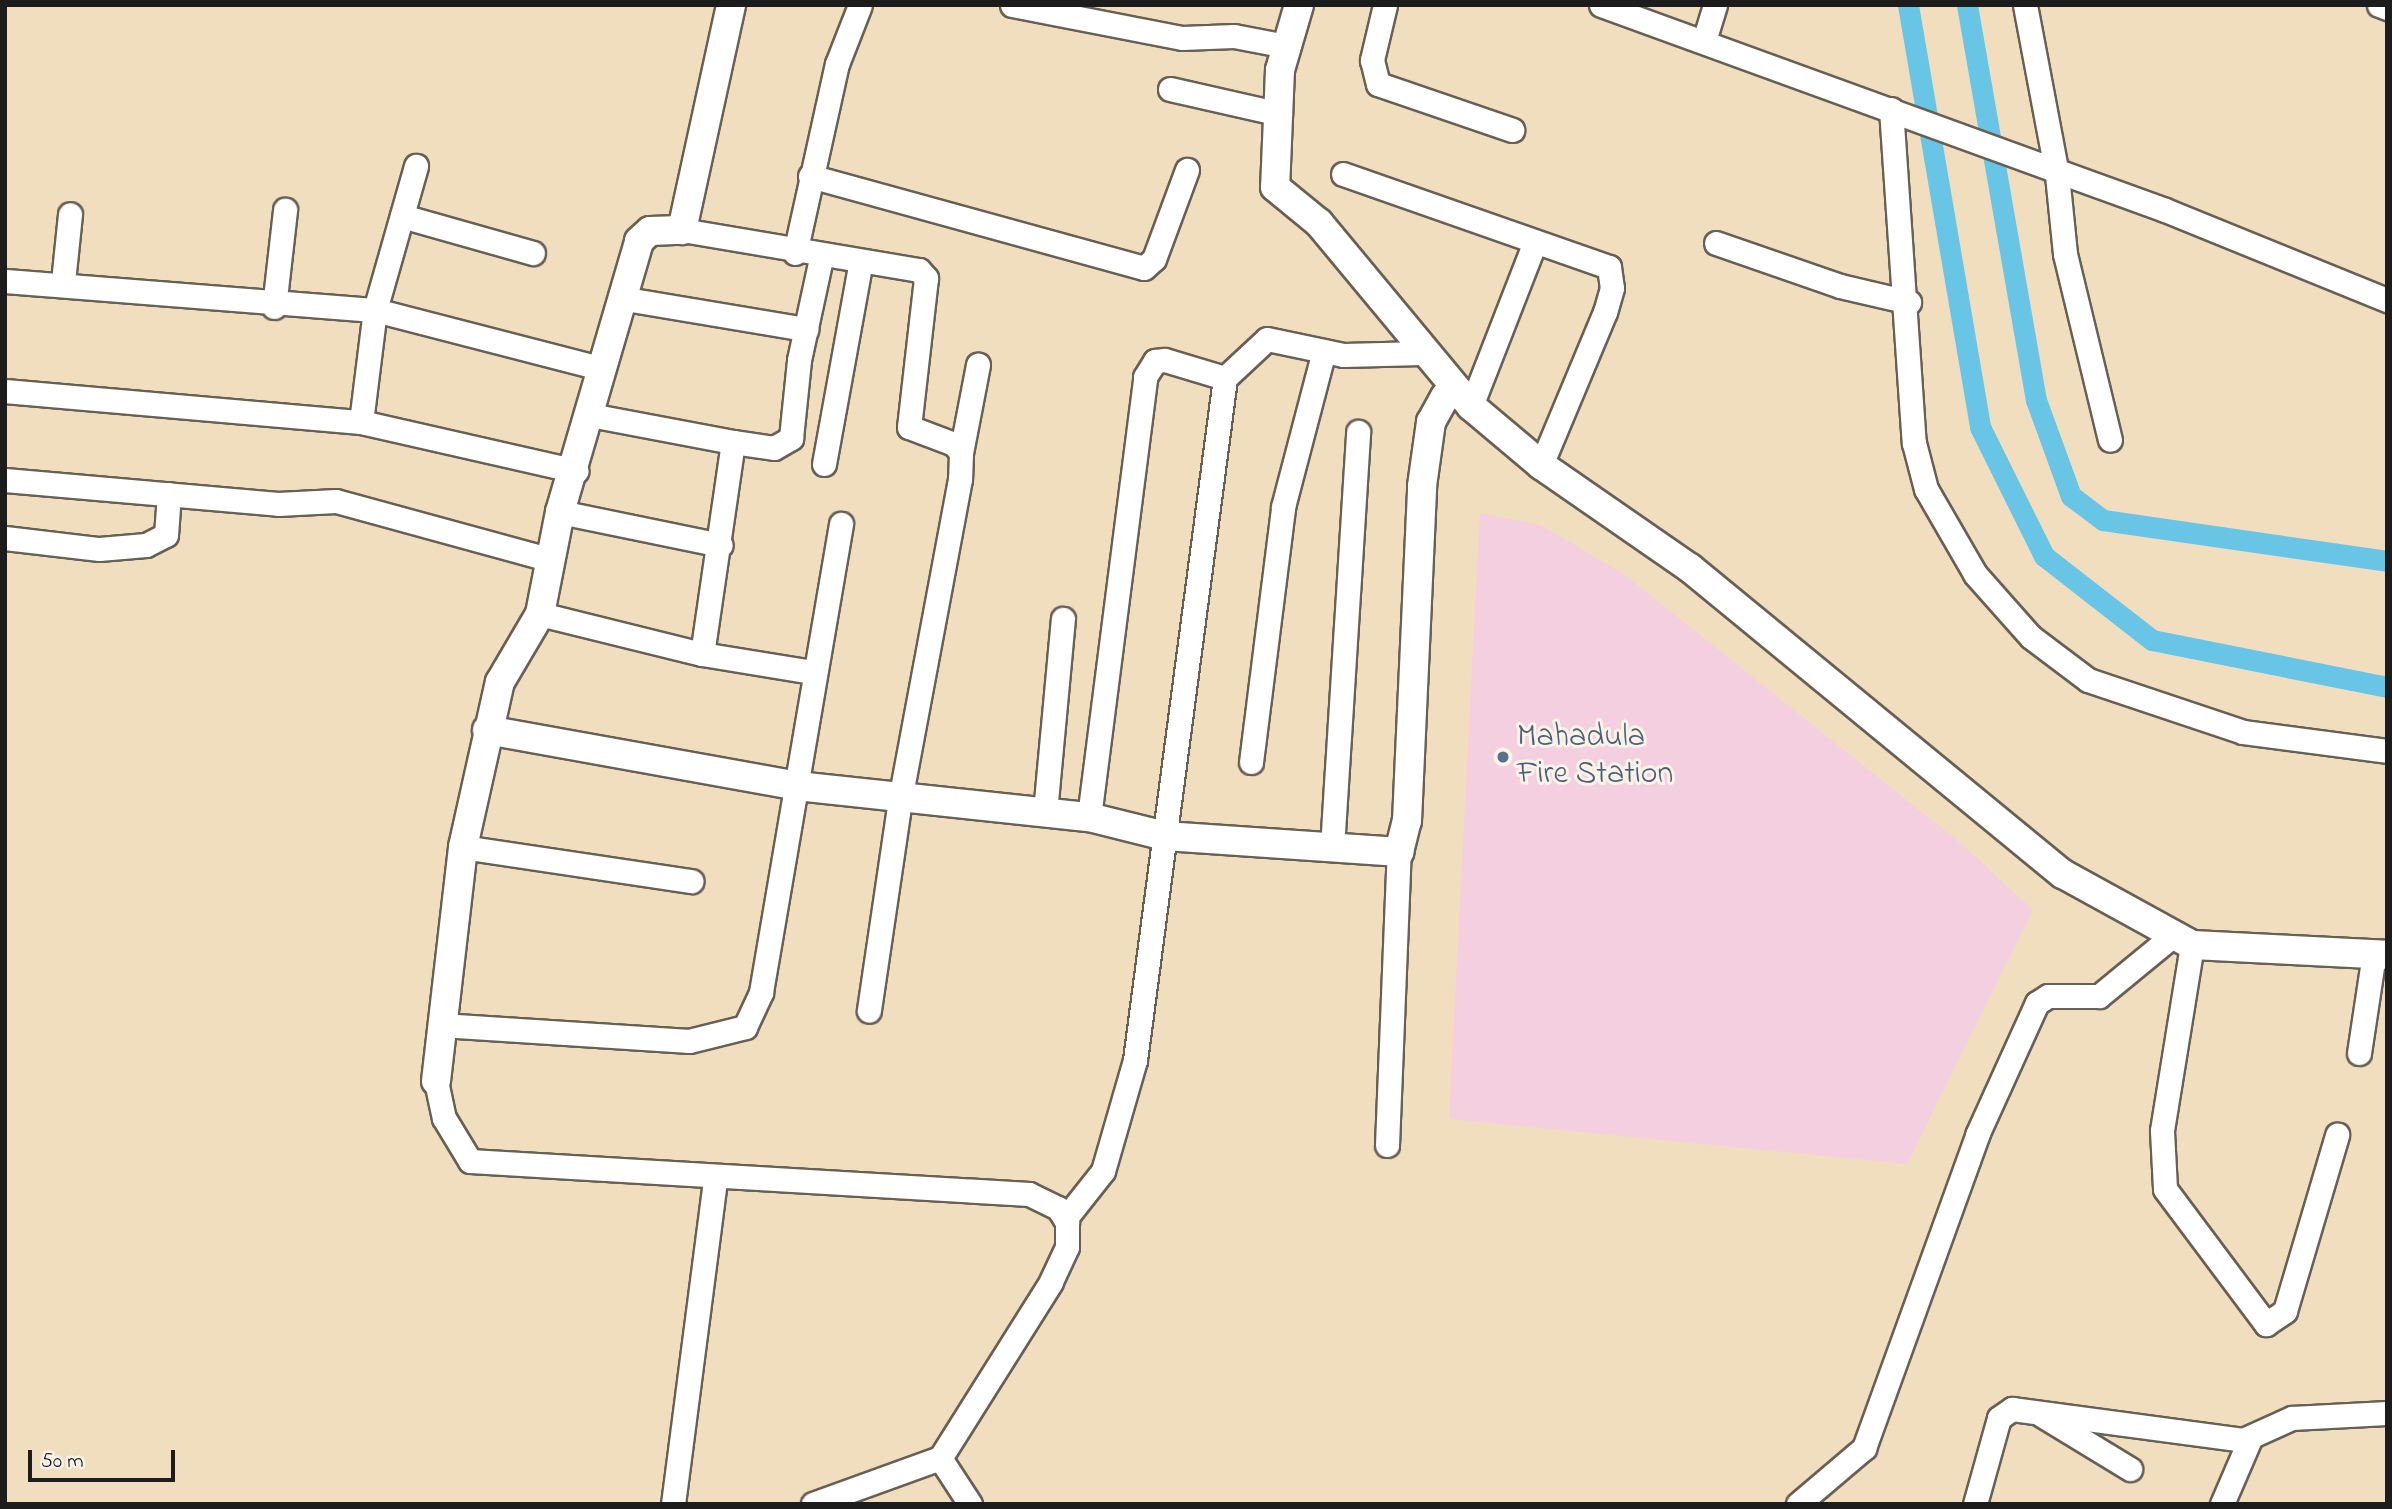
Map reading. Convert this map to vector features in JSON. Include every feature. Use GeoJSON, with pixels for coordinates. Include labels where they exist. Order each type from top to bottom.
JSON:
{"type":"FeatureCollection","features":[{"type":"Feature","properties":{"kind":"street"},"geometry":{"type":"LineString","coordinates":[[682,230],[731,5]]}},
{"type":"Feature","properties":{"kind":"street"},"geometry":{"type":"LineString","coordinates":[[795,253],[837,64],[860,5]]}},
{"type":"Feature","properties":{"kind":"street"},"geometry":{"type":"LineString","coordinates":[[1012,5],[1055,9],[1182,38],[1234,36],[1286,47]]}},
{"type":"Feature","properties":{"kind":"street"},"geometry":{"type":"LineString","coordinates":[[1299,5],[1286,47],[1275,187],[1319,223],[1422,353],[1465,399],[1541,465],[1690,568],[2063,874],[2182,940],[2380,955],[2359,1053]]}},
{"type":"Feature","properties":{"kind":"street"},"geometry":{"type":"LineString","coordinates":[[1385,5],[1372,61],[1378,84],[1512,130]]}},
{"type":"Feature","properties":{"kind":"street"},"geometry":{"type":"LineString","coordinates":[[1601,5],[1900,112],[2057,175],[2165,210],[2387,300]]}},
{"type":"Feature","properties":{"kind":"street"},"geometry":{"type":"LineString","coordinates":[[1704,41],[1715,5]]}},
{"type":"Feature","properties":{"kind":"street"},"geometry":{"type":"LineString","coordinates":[[2025,5],[2057,175],[2072,289],[2110,440]]}},
{"type":"Feature","properties":{"kind":"street"},"geometry":{"type":"LineString","coordinates":[[2379,5],[2387,8]]}},
{"type":"Feature","properties":{"kind":"street"},"geometry":{"type":"LineString","coordinates":[[1170,89],[1280,114]]}},
{"type":"Feature","properties":{"kind":"street"},"geometry":{"type":"LineString","coordinates":[[1900,112],[1914,443],[1926,489],[1975,574],[2031,637],[2088,680],[2243,732],[2387,751]]}},
{"type":"Feature","properties":{"kind":"street"},"geometry":{"type":"LineString","coordinates":[[361,422],[375,310],[416,166]]}},
{"type":"Feature","properties":{"kind":"street"},"geometry":{"type":"LineString","coordinates":[[810,176],[1144,268],[1154,259],[1187,170]]}},
{"type":"Feature","properties":{"kind":"street"},"geometry":{"type":"LineString","coordinates":[[1343,174],[1535,242],[1599,260],[1612,274],[1605,312],[1541,465]]}},
{"type":"Feature","properties":{"kind":"street"},"geometry":{"type":"LineString","coordinates":[[274,307],[285,209]]}},
{"type":"Feature","properties":{"kind":"street"},"geometry":{"type":"LineString","coordinates":[[62,282],[71,214]]}},
{"type":"Feature","properties":{"kind":"street"},"geometry":{"type":"LineString","coordinates":[[402,216],[533,253]]}},
{"type":"Feature","properties":{"kind":"street"},"geometry":{"type":"LineString","coordinates":[[961,453],[954,444],[909,427],[926,278],[919,270],[860,265],[682,230],[643,234],[620,298],[600,368],[576,471],[560,512],[540,614],[510,659],[487,730],[463,847],[436,1081],[444,1118],[470,1161],[715,1179],[1029,1194],[1065,1219]]}},
{"type":"Feature","properties":{"kind":"street"},"geometry":{"type":"LineString","coordinates":[[1465,399],[1535,242]]}},
{"type":"Feature","properties":{"kind":"street"},"geometry":{"type":"LineString","coordinates":[[1716,243],[1909,302]]}},
{"type":"Feature","properties":{"kind":"street"},"geometry":{"type":"LineString","coordinates":[[590,415],[774,448],[791,438],[806,329],[821,258]]}},
{"type":"Feature","properties":{"kind":"street"},"geometry":{"type":"LineString","coordinates":[[824,464],[860,265]]}},
{"type":"Feature","properties":{"kind":"street"},"geometry":{"type":"LineString","coordinates":[[5,281],[62,282],[274,307],[375,310],[600,368]]}},
{"type":"Feature","properties":{"kind":"street"},"geometry":{"type":"LineString","coordinates":[[620,298],[806,329]]}},
{"type":"Feature","properties":{"kind":"street"},"geometry":{"type":"LineString","coordinates":[[813,1504],[940,1458],[1051,1282],[1067,1247],[1065,1219],[1103,1171],[1135,1060],[1225,379],[1267,340],[1370,357],[1422,353]]}},
{"type":"Feature","properties":{"kind":"street"},"geometry":{"type":"LineString","coordinates":[[1251,762],[1283,507],[1324,351]]}},
{"type":"Feature","properties":{"kind":"street"},"geometry":{"type":"LineString","coordinates":[[1089,817],[1145,377],[1155,361],[1165,360],[1225,379]]}},
{"type":"Feature","properties":{"kind":"street"},"geometry":{"type":"LineString","coordinates":[[869,1011],[901,793],[978,365]]}},
{"type":"Feature","properties":{"kind":"street"},"geometry":{"type":"LineString","coordinates":[[5,391],[361,422],[576,471]]}},
{"type":"Feature","properties":{"kind":"street"},"geometry":{"type":"LineString","coordinates":[[1387,1145],[1399,852],[1407,821],[1406,737],[1422,486],[1431,422],[1445,397],[1465,399]]}},
{"type":"Feature","properties":{"kind":"street"},"geometry":{"type":"LineString","coordinates":[[1332,848],[1358,432]]}},
{"type":"Feature","properties":{"kind":"street"},"geometry":{"type":"LineString","coordinates":[[702,654],[721,544],[733,442]]}},
{"type":"Feature","properties":{"kind":"street"},"geometry":{"type":"LineString","coordinates":[[5,480],[278,505],[336,501],[551,561]]}},
{"type":"Feature","properties":{"kind":"street"},"geometry":{"type":"LineString","coordinates":[[5,538],[99,549],[146,545],[166,535],[169,494]]}},
{"type":"Feature","properties":{"kind":"street"},"geometry":{"type":"LineString","coordinates":[[560,512],[721,544]]}},
{"type":"Feature","properties":{"kind":"street"},"geometry":{"type":"LineString","coordinates":[[441,1025],[689,1041],[745,1027],[761,992],[797,786],[812,672],[841,524]]}},
{"type":"Feature","properties":{"kind":"street"},"geometry":{"type":"LineString","coordinates":[[540,614],[702,654],[812,672]]}},
{"type":"Feature","properties":{"kind":"street"},"geometry":{"type":"LineString","coordinates":[[1045,812],[1063,619]]}},
{"type":"Feature","properties":{"kind":"street"},"geometry":{"type":"LineString","coordinates":[[487,730],[797,786],[901,793],[1089,817],[1165,836],[1399,852]]}},
{"type":"Feature","properties":{"kind":"street"},"geometry":{"type":"LineString","coordinates":[[463,847],[691,881]]}},
{"type":"Feature","properties":{"kind":"street"},"geometry":{"type":"LineString","coordinates":[[2182,940],[2162,1131],[2165,1189],[2266,1324],[2285,1311],[2337,1135]]}},
{"type":"Feature","properties":{"kind":"street"},"geometry":{"type":"LineString","coordinates":[[1798,1504],[1864,1448],[1977,1135],[2037,1003],[2048,996],[2099,996],[2182,940]]}},
{"type":"Feature","properties":{"kind":"street"},"geometry":{"type":"LineString","coordinates":[[673,1504],[715,1179]]}},
{"type":"Feature","properties":{"kind":"street"},"geometry":{"type":"LineString","coordinates":[[1975,1504],[1999,1418],[2012,1409],[2250,1439],[2292,1418],[2387,1413]]}},
{"type":"Feature","properties":{"kind":"street"},"geometry":{"type":"LineString","coordinates":[[2035,1411],[2130,1469]]}},
{"type":"Feature","properties":{"kind":"street"},"geometry":{"type":"LineString","coordinates":[[2222,1504],[2250,1439]]}},
{"type":"Feature","properties":{"kind":"street"},"geometry":{"type":"LineString","coordinates":[[940,1458],[970,1504]]}},
{"type":"Feature","properties":{"kind":"shaded area"},"geometry":{"type":"Polygon","coordinates":[[[1480,513],[1541,525],[1625,575],[1958,841],[2033,910],[1907,1164],[1449,1119],[1480,513]]]}},
{"type":"Feature","properties":{"kind":"waterway"},"geometry":{"type":"LineString","coordinates":[[1908,5],[1980,427],[2044,556],[2152,640],[2387,687]]}},
{"type":"Feature","properties":{"kind":"waterway"},"geometry":{"type":"LineString","coordinates":[[1967,5],[2036,400],[2071,496],[2103,520],[2387,561]]}},
{"type":"Feature","properties":{"kind":"place","name":"Mahadula Fire Station"},"geometry":{"type":"Point","coordinates":[1503,757]}}]}
